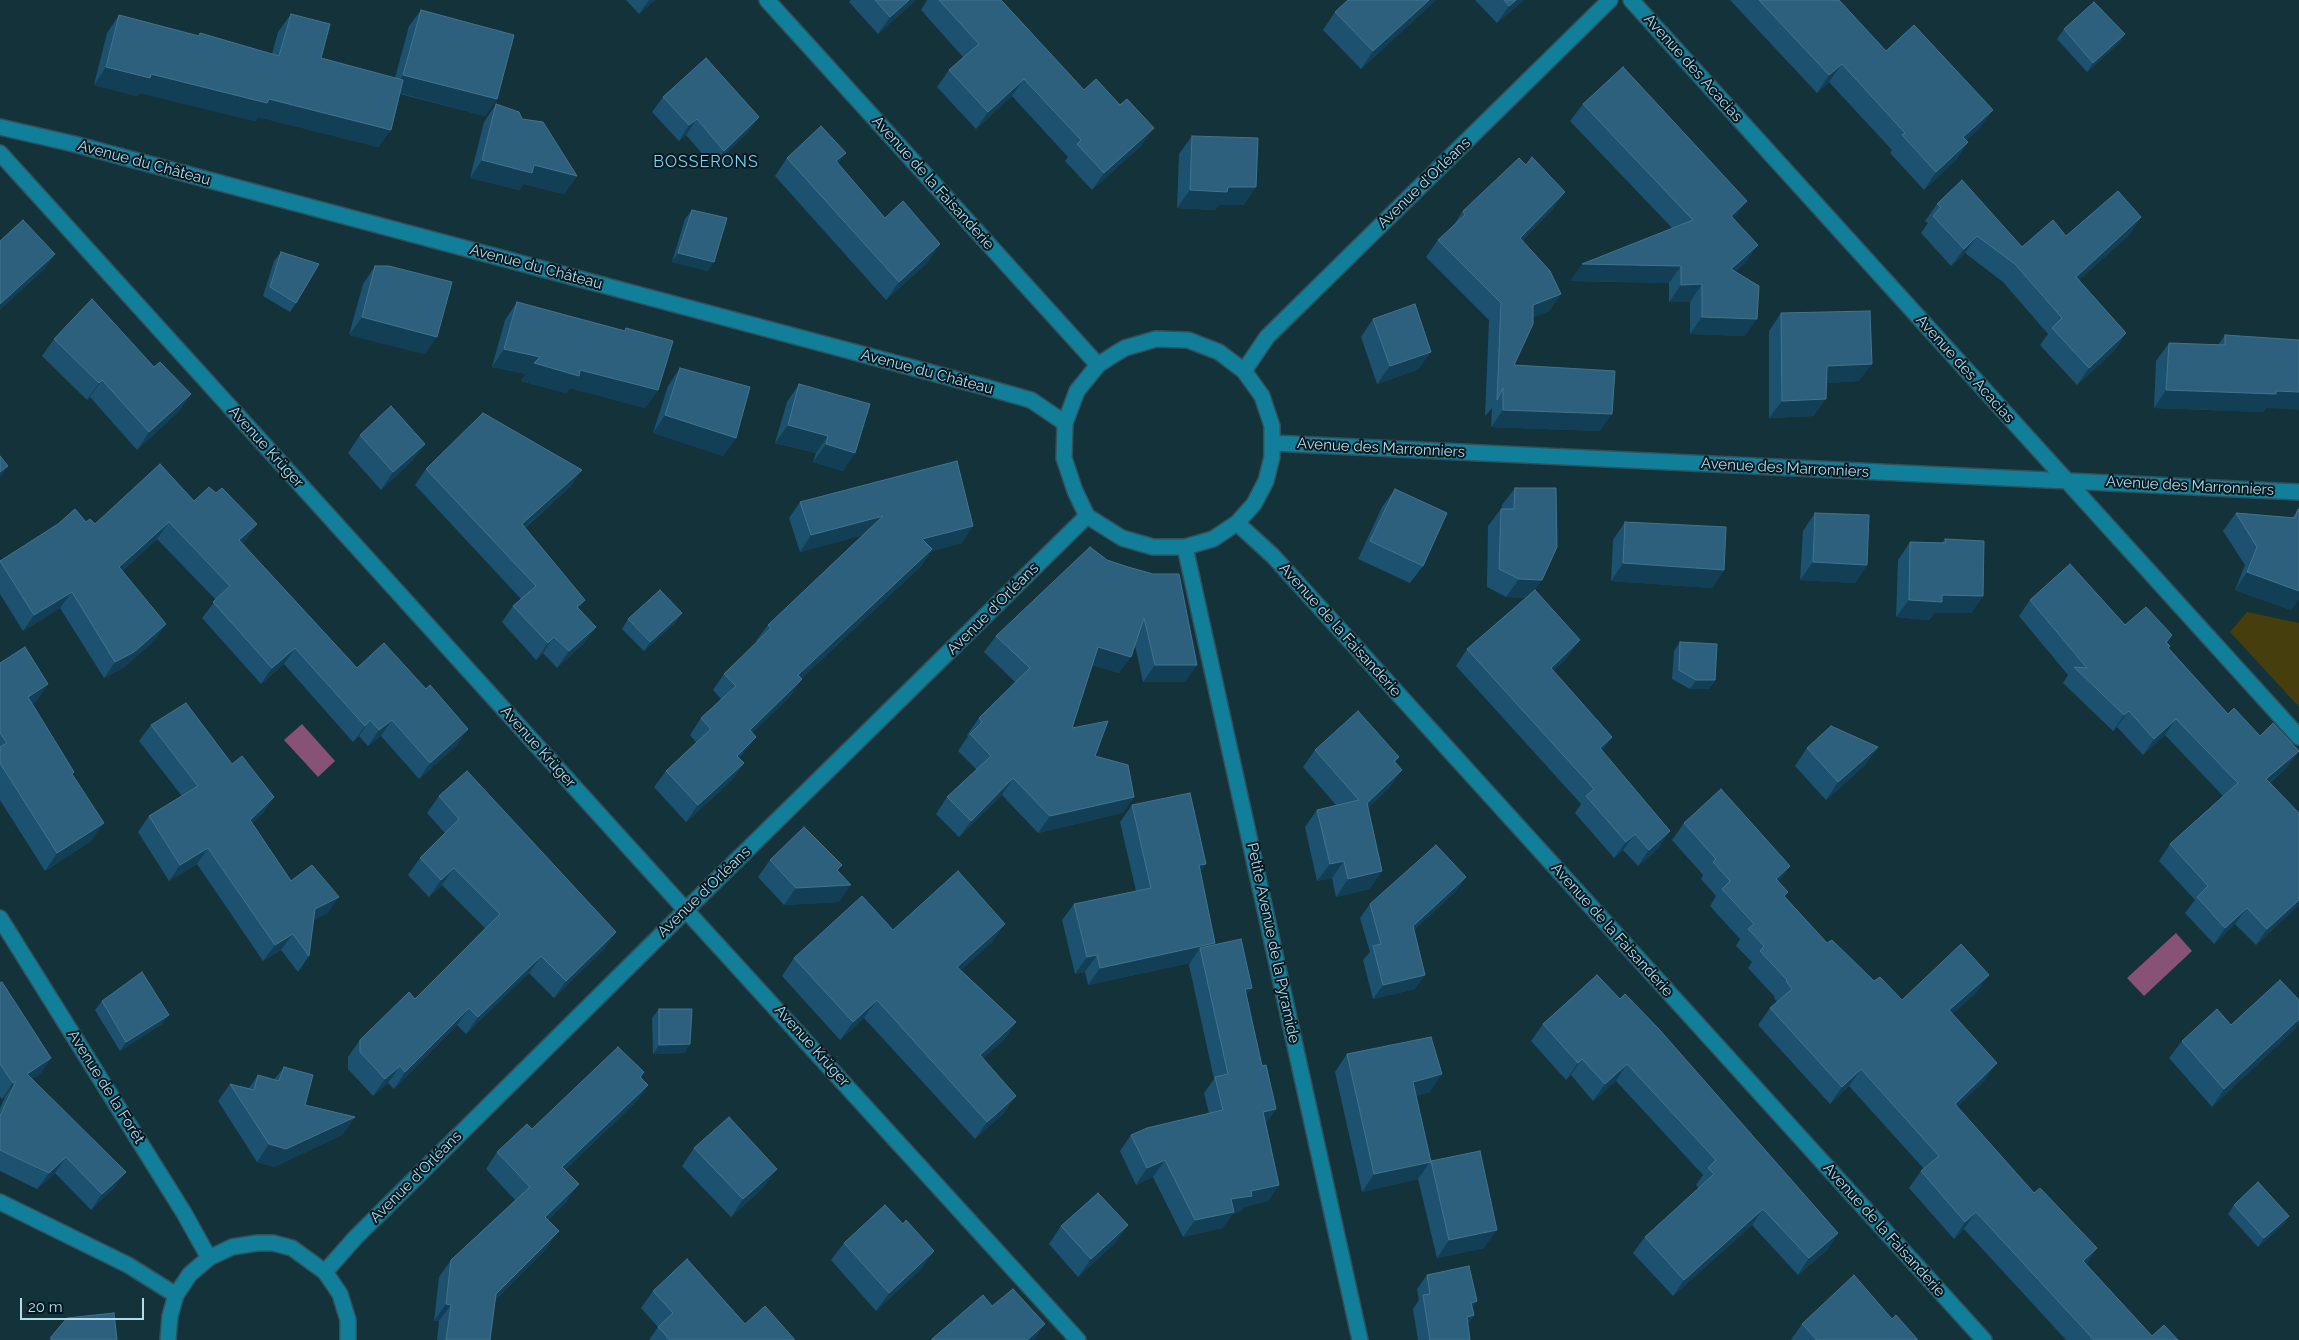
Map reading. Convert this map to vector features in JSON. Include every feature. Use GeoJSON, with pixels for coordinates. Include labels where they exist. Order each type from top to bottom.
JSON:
{"type":"FeatureCollection","features":[{"type":"Feature","properties":{"kind":"street","name":"Avenue de la Faisanderie"},"geometry":{"type":"LineString","coordinates":[[767,0],[1098,365]]}},
{"type":"Feature","properties":{"kind":"street","name":"Avenue d'Orléans"},"geometry":{"type":"LineString","coordinates":[[1244,371],[1267,337],[1610,0]]}},
{"type":"Feature","properties":{"kind":"street","name":"Avenue des Acacias"},"geometry":{"type":"LineString","coordinates":[[1631,0],[2299,737]]}},
{"type":"Feature","properties":{"kind":"street","name":"Avenue du Château"},"geometry":{"type":"LineString","coordinates":[[0,127],[84,146],[985,387],[1031,400],[1065,423]]}},
{"type":"Feature","properties":{"kind":"street","name":"Avenue Krüger"},"geometry":{"type":"LineString","coordinates":[[0,153],[1078,1340]]}},
{"type":"Feature","properties":{"kind":"street"},"geometry":{"type":"LineString","coordinates":[[1156,339],[1188,340],[1219,352],[1244,371],[1262,396],[1272,426],[1272,457],[1266,482],[1254,504],[1237,522],[1213,539],[1186,547],[1152,547],[1122,538],[1087,516],[1075,491],[1064,458],[1065,423],[1077,392],[1098,365],[1125,348],[1156,339]]}},
{"type":"Feature","properties":{"kind":"street","name":"Avenue des Marronniers"},"geometry":{"type":"LineString","coordinates":[[1272,444],[2299,492]]}},
{"type":"Feature","properties":{"kind":"street","name":"Avenue d'Orléans"},"geometry":{"type":"LineString","coordinates":[[325,1272],[356,1237],[1087,516]]}},
{"type":"Feature","properties":{"kind":"street","name":"Avenue de la Faisanderie"},"geometry":{"type":"LineString","coordinates":[[1237,522],[1273,556],[1984,1340]]}},
{"type":"Feature","properties":{"kind":"street","name":"Petite Avenue de la Pyramide"},"geometry":{"type":"LineString","coordinates":[[1186,547],[1360,1340]]}},
{"type":"Feature","properties":{"kind":"street","name":"Avenue de la Forêt"},"geometry":{"type":"LineString","coordinates":[[0,918],[184,1213],[209,1258]]}},
{"type":"Feature","properties":{"kind":"street"},"geometry":{"type":"LineString","coordinates":[[0,1202],[128,1264],[176,1295]]}},
{"type":"Feature","properties":{"kind":"street"},"geometry":{"type":"LineString","coordinates":[[168,1340],[170,1316],[176,1295],[190,1274],[209,1258],[232,1247],[273,1243],[292,1248],[325,1272],[340,1294],[348,1320],[348,1340]]}},
{"type":"Feature","properties":{"kind":"shaded area"},"geometry":{"type":"Polygon","coordinates":[[[2247,612],[2299,623],[2299,707],[2230,632],[2247,612]]]}},
{"type":"Feature","properties":{"kind":"shaded area"},"geometry":{"type":"Polygon","coordinates":[[[302,724],[335,761],[318,777],[284,740],[302,724]]]}},
{"type":"Feature","properties":{"kind":"shaded area"},"geometry":{"type":"Polygon","coordinates":[[[2176,933],[2192,951],[2144,996],[2127,978],[2176,933]]]}},
{"type":"Feature","properties":{"kind":"building"},"geometry":{"type":"Polygon","coordinates":[[[875,0],[909,0],[890,17],[875,0]]]}},
{"type":"Feature","properties":{"kind":"building"},"geometry":{"type":"Polygon","coordinates":[[[939,0],[1001,0],[1084,90],[1096,79],[1120,105],[1127,99],[1154,128],[1104,173],[1077,144],[1081,140],[1024,79],[988,112],[949,70],[979,44],[939,0]]]}},
{"type":"Feature","properties":{"kind":"building"},"geometry":{"type":"Polygon","coordinates":[[[1348,0],[1429,0],[1373,51],[1335,12],[1348,0]]]}},
{"type":"Feature","properties":{"kind":"building"},"geometry":{"type":"Polygon","coordinates":[[[1504,0],[1516,0],[1509,6],[1504,0]]]}},
{"type":"Feature","properties":{"kind":"building"},"geometry":{"type":"Polygon","coordinates":[[[1759,0],[1839,0],[1886,51],[1914,25],[1993,110],[1963,137],[1968,142],[1936,172],[1902,135],[1905,133],[1842,64],[1829,75],[1759,0]]]}},
{"type":"Feature","properties":{"kind":"building"},"geometry":{"type":"Polygon","coordinates":[[[2094,2],[2125,34],[2093,63],[2064,29],[2094,2]]]}},
{"type":"Feature","properties":{"kind":"building"},"geometry":{"type":"Polygon","coordinates":[[[421,10],[514,35],[497,99],[403,75],[421,10]]]}},
{"type":"Feature","properties":{"kind":"building"},"geometry":{"type":"Polygon","coordinates":[[[291,14],[330,24],[321,58],[403,80],[391,130],[269,99],[267,103],[151,74],[150,78],[106,67],[119,15],[199,36],[200,33],[279,56],[291,14]]]}},
{"type":"Feature","properties":{"kind":"building"},"geometry":{"type":"Polygon","coordinates":[[[706,58],[759,117],[724,151],[697,119],[689,125],[663,97],[706,58]]]}},
{"type":"Feature","properties":{"kind":"building"},"geometry":{"type":"Polygon","coordinates":[[[1623,67],[1747,201],[1731,216],[1758,245],[1731,269],[1759,286],[1757,319],[1702,317],[1702,284],[1681,285],[1681,266],[1582,264],[1693,220],[1583,104],[1623,67]]]}},
{"type":"Feature","properties":{"kind":"building"},"geometry":{"type":"Polygon","coordinates":[[[496,104],[519,112],[522,119],[543,122],[577,176],[534,165],[532,173],[482,160],[496,104]]]}},
{"type":"Feature","properties":{"kind":"building"},"geometry":{"type":"Polygon","coordinates":[[[821,126],[846,153],[836,161],[885,218],[903,201],[940,244],[899,282],[787,158],[821,126]]]}},
{"type":"Feature","properties":{"kind":"building"},"geometry":{"type":"Polygon","coordinates":[[[1192,136],[1258,138],[1256,187],[1228,187],[1227,192],[1190,190],[1192,136]]]}},
{"type":"Feature","properties":{"kind":"building"},"geometry":{"type":"Polygon","coordinates":[[[1532,157],[1565,192],[1520,238],[1550,271],[1561,294],[1533,305],[1533,324],[1514,365],[1615,371],[1612,414],[1503,410],[1503,388],[1497,400],[1501,303],[1438,240],[1465,215],[1463,211],[1519,158],[1526,165],[1532,157]]]}},
{"type":"Feature","properties":{"kind":"building"},"geometry":{"type":"Polygon","coordinates":[[[1962,180],[2022,247],[2053,220],[2066,236],[2118,191],[2141,217],[2076,277],[2126,333],[2089,368],[2052,328],[2062,318],[2015,264],[1977,236],[1964,249],[1933,216],[1941,207],[1937,204],[1962,180]]]}},
{"type":"Feature","properties":{"kind":"building"},"geometry":{"type":"Polygon","coordinates":[[[692,210],[727,218],[714,262],[678,253],[692,210]]]}},
{"type":"Feature","properties":{"kind":"building"},"geometry":{"type":"Polygon","coordinates":[[[23,220],[55,254],[0,304],[0,241],[23,220]]]}},
{"type":"Feature","properties":{"kind":"building"},"geometry":{"type":"Polygon","coordinates":[[[281,252],[319,264],[296,303],[270,287],[281,252]]]}},
{"type":"Feature","properties":{"kind":"building"},"geometry":{"type":"Polygon","coordinates":[[[375,266],[389,266],[452,282],[437,337],[362,317],[375,266]]]}},
{"type":"Feature","properties":{"kind":"building"},"geometry":{"type":"Polygon","coordinates":[[[92,299],[154,367],[160,362],[191,394],[149,432],[102,380],[99,383],[54,339],[92,299]]]}},
{"type":"Feature","properties":{"kind":"building"},"geometry":{"type":"Polygon","coordinates":[[[517,302],[625,331],[626,328],[673,341],[658,390],[580,370],[579,376],[534,363],[540,357],[504,349],[517,302]]]}},
{"type":"Feature","properties":{"kind":"building"},"geometry":{"type":"Polygon","coordinates":[[[1415,304],[1431,352],[1390,366],[1373,319],[1415,304]]]}},
{"type":"Feature","properties":{"kind":"building"},"geometry":{"type":"Polygon","coordinates":[[[1870,311],[1872,364],[1827,366],[1826,399],[1782,401],[1781,313],[1870,311]]]}},
{"type":"Feature","properties":{"kind":"building"},"geometry":{"type":"Polygon","coordinates":[[[2225,335],[2299,340],[2299,392],[2276,391],[2276,394],[2166,390],[2169,343],[2225,345],[2225,335]]]}},
{"type":"Feature","properties":{"kind":"building"},"geometry":{"type":"Polygon","coordinates":[[[680,368],[750,387],[736,438],[665,415],[680,368]]]}},
{"type":"Feature","properties":{"kind":"building"},"geometry":{"type":"Polygon","coordinates":[[[799,384],[870,404],[855,453],[826,444],[828,436],[788,425],[799,384]]]}},
{"type":"Feature","properties":{"kind":"building"},"geometry":{"type":"Polygon","coordinates":[[[391,406],[425,444],[393,472],[360,435],[391,406]]]}},
{"type":"Feature","properties":{"kind":"building"},"geometry":{"type":"Polygon","coordinates":[[[483,413],[582,470],[522,524],[585,600],[577,607],[596,627],[569,651],[554,637],[548,643],[513,606],[536,586],[426,469],[483,413]]]}},
{"type":"Feature","properties":{"kind":"building"},"geometry":{"type":"Polygon","coordinates":[[[0,456],[8,466],[0,472],[0,456]]]}},
{"type":"Feature","properties":{"kind":"building"},"geometry":{"type":"Polygon","coordinates":[[[957,461],[973,526],[922,539],[932,549],[798,675],[802,679],[750,730],[756,737],[737,756],[744,763],[698,805],[666,771],[711,729],[701,718],[736,686],[724,674],[771,628],[768,625],[883,516],[811,535],[800,502],[957,461]]]}},
{"type":"Feature","properties":{"kind":"building"},"geometry":{"type":"Polygon","coordinates":[[[160,464],[194,501],[209,487],[216,493],[222,488],[257,524],[239,540],[357,668],[384,643],[426,689],[430,685],[468,729],[430,763],[392,720],[379,730],[370,720],[365,726],[295,648],[272,668],[213,602],[230,586],[169,522],[119,567],[166,624],[134,652],[115,662],[72,592],[34,615],[0,561],[58,524],[75,509],[86,522],[90,519],[95,524],[160,464]]]}},
{"type":"Feature","properties":{"kind":"building"},"geometry":{"type":"Polygon","coordinates":[[[1515,488],[1556,488],[1557,547],[1542,580],[1519,579],[1499,569],[1501,509],[1514,509],[1515,488]]]}},
{"type":"Feature","properties":{"kind":"building"},"geometry":{"type":"Polygon","coordinates":[[[1395,489],[1447,513],[1423,566],[1370,541],[1395,489]]]}},
{"type":"Feature","properties":{"kind":"building"},"geometry":{"type":"Polygon","coordinates":[[[2298,509],[2299,591],[2247,572],[2257,547],[2236,513],[2295,518],[2298,509]]]}},
{"type":"Feature","properties":{"kind":"building"},"geometry":{"type":"Polygon","coordinates":[[[1815,513],[1869,515],[1867,565],[1813,562],[1815,513]]]}},
{"type":"Feature","properties":{"kind":"building"},"geometry":{"type":"Polygon","coordinates":[[[1625,522],[1726,527],[1724,570],[1623,563],[1625,522]]]}},
{"type":"Feature","properties":{"kind":"building"},"geometry":{"type":"Polygon","coordinates":[[[1945,539],[1984,541],[1983,596],[1942,595],[1942,602],[1909,600],[1910,542],[1946,543],[1945,539]]]}},
{"type":"Feature","properties":{"kind":"building"},"geometry":{"type":"Polygon","coordinates":[[[1090,547],[1107,560],[1128,567],[1153,574],[1179,574],[1197,665],[1155,665],[1144,618],[1131,657],[1098,647],[1072,728],[1108,721],[1095,756],[1128,765],[1134,797],[1050,816],[1013,778],[971,821],[947,797],[991,756],[970,734],[982,722],[979,718],[1030,668],[996,636],[1090,547]]]}},
{"type":"Feature","properties":{"kind":"building"},"geometry":{"type":"Polygon","coordinates":[[[2070,564],[2125,625],[2146,607],[2172,635],[2166,642],[2170,646],[2168,648],[2228,714],[2234,708],[2260,736],[2273,723],[2299,751],[2266,779],[2299,813],[2299,900],[2267,929],[2247,908],[2225,928],[2197,897],[2208,886],[2170,844],[2238,783],[2176,719],[2154,739],[2129,711],[2124,715],[2074,667],[2087,668],[2030,600],[2070,564]]]}},
{"type":"Feature","properties":{"kind":"building"},"geometry":{"type":"Polygon","coordinates":[[[660,590],[682,613],[650,642],[628,619],[660,590]]]}},
{"type":"Feature","properties":{"kind":"building"},"geometry":{"type":"Polygon","coordinates":[[[1535,590],[1580,640],[1551,668],[1612,737],[1600,748],[1670,831],[1649,850],[1635,834],[1626,842],[1586,796],[1594,789],[1467,649],[1535,590]]]}},
{"type":"Feature","properties":{"kind":"building"},"geometry":{"type":"Polygon","coordinates":[[[1680,642],[1717,644],[1715,680],[1696,680],[1679,670],[1680,642]]]}},
{"type":"Feature","properties":{"kind":"building"},"geometry":{"type":"Polygon","coordinates":[[[25,647],[48,684],[28,697],[74,772],[72,774],[104,823],[57,853],[0,763],[0,747],[7,743],[0,733],[0,663],[25,647]]]}},
{"type":"Feature","properties":{"kind":"building"},"geometry":{"type":"Polygon","coordinates":[[[186,703],[232,764],[242,756],[274,797],[250,820],[291,881],[312,865],[339,897],[315,909],[309,956],[293,934],[275,945],[208,848],[180,865],[149,816],[198,786],[151,725],[186,703]]]}},
{"type":"Feature","properties":{"kind":"building"},"geometry":{"type":"Polygon","coordinates":[[[1358,711],[1399,757],[1394,761],[1402,770],[1367,803],[1382,871],[1348,879],[1344,861],[1330,864],[1317,810],[1359,800],[1315,750],[1358,711]]]}},
{"type":"Feature","properties":{"kind":"building"},"geometry":{"type":"Polygon","coordinates":[[[1831,726],[1878,747],[1838,782],[1807,748],[1831,726]]]}},
{"type":"Feature","properties":{"kind":"building"},"geometry":{"type":"Polygon","coordinates":[[[467,771],[616,932],[566,981],[541,956],[478,1017],[469,1008],[405,1072],[400,1066],[385,1079],[360,1052],[360,1040],[409,992],[415,999],[500,914],[454,868],[441,880],[420,858],[459,819],[439,796],[467,771]]]}},
{"type":"Feature","properties":{"kind":"building"},"geometry":{"type":"Polygon","coordinates":[[[1721,789],[1790,866],[1776,879],[1788,892],[1784,896],[1827,943],[1832,940],[1874,981],[1880,977],[1902,1000],[1961,944],[1989,975],[1949,1010],[1997,1063],[1955,1104],[2034,1193],[2040,1188],[2097,1248],[2083,1261],[2152,1336],[2164,1325],[2178,1340],[2094,1340],[1976,1212],[1965,1222],[1921,1171],[1939,1156],[1861,1069],[1842,1087],[1770,1008],[1792,989],[1787,980],[1760,951],[1764,946],[1748,929],[1754,924],[1722,889],[1730,881],[1713,862],[1716,859],[1684,823],[1721,789]]]}},
{"type":"Feature","properties":{"kind":"building"},"geometry":{"type":"Polygon","coordinates":[[[1190,793],[1206,864],[1199,865],[1215,943],[1100,968],[1097,955],[1087,957],[1074,904],[1151,888],[1132,805],[1190,793]]]}},
{"type":"Feature","properties":{"kind":"building"},"geometry":{"type":"Polygon","coordinates":[[[804,827],[842,865],[837,870],[851,885],[796,888],[770,860],[804,827]]]}},
{"type":"Feature","properties":{"kind":"building"},"geometry":{"type":"Polygon","coordinates":[[[1436,845],[1466,877],[1413,926],[1425,975],[1383,985],[1373,946],[1381,944],[1370,904],[1436,845]]]}},
{"type":"Feature","properties":{"kind":"building"},"geometry":{"type":"Polygon","coordinates":[[[958,871],[1005,924],[957,967],[1016,1022],[980,1055],[1016,1096],[987,1122],[877,1000],[853,1022],[794,958],[862,896],[893,930],[958,871]]]}},
{"type":"Feature","properties":{"kind":"building"},"geometry":{"type":"Polygon","coordinates":[[[1241,939],[1252,988],[1245,989],[1262,1066],[1266,1065],[1276,1109],[1263,1112],[1279,1185],[1251,1191],[1252,1196],[1231,1199],[1234,1212],[1195,1220],[1165,1160],[1147,1168],[1131,1135],[1147,1128],[1223,1110],[1215,1077],[1228,1074],[1200,948],[1241,939]]]}},
{"type":"Feature","properties":{"kind":"building"},"geometry":{"type":"Polygon","coordinates":[[[142,972],[169,1015],[126,1042],[102,1001],[142,972]]]}},
{"type":"Feature","properties":{"kind":"building"},"geometry":{"type":"Polygon","coordinates":[[[1597,975],[1620,999],[1625,994],[1658,1028],[1838,1233],[1809,1258],[1763,1209],[1684,1280],[1645,1237],[1714,1174],[1708,1168],[1716,1160],[1627,1064],[1605,1084],[1582,1059],[1578,1063],[1543,1024],[1597,975]]]}},
{"type":"Feature","properties":{"kind":"building"},"geometry":{"type":"Polygon","coordinates":[[[2280,980],[2299,1000],[2299,1019],[2224,1089],[2182,1041],[2217,1009],[2231,1025],[2280,980]]]}},
{"type":"Feature","properties":{"kind":"building"},"geometry":{"type":"Polygon","coordinates":[[[2,982],[51,1058],[27,1074],[126,1172],[102,1194],[66,1157],[49,1173],[0,1150],[0,1116],[16,1081],[13,1083],[0,1064],[0,983],[2,982]]]}},
{"type":"Feature","properties":{"kind":"building"},"geometry":{"type":"Polygon","coordinates":[[[659,1009],[692,1009],[690,1044],[659,1045],[659,1009]]]}},
{"type":"Feature","properties":{"kind":"building"},"geometry":{"type":"Polygon","coordinates":[[[1431,1037],[1442,1074],[1413,1082],[1431,1162],[1374,1174],[1347,1054],[1431,1037]]]}},
{"type":"Feature","properties":{"kind":"building"},"geometry":{"type":"Polygon","coordinates":[[[618,1047],[644,1072],[640,1077],[648,1085],[562,1167],[579,1184],[545,1217],[559,1231],[496,1294],[490,1340],[446,1340],[451,1305],[446,1304],[451,1260],[530,1187],[497,1152],[527,1124],[532,1129],[618,1047]]]}},
{"type":"Feature","properties":{"kind":"building"},"geometry":{"type":"Polygon","coordinates":[[[284,1067],[313,1075],[305,1105],[355,1117],[286,1149],[269,1144],[230,1084],[254,1090],[258,1075],[279,1081],[284,1067]]]}},
{"type":"Feature","properties":{"kind":"building"},"geometry":{"type":"Polygon","coordinates":[[[729,1117],[777,1169],[743,1199],[694,1148],[729,1117]]]}},
{"type":"Feature","properties":{"kind":"building"},"geometry":{"type":"Polygon","coordinates":[[[1480,1151],[1497,1230],[1449,1240],[1431,1161],[1480,1151]]]}},
{"type":"Feature","properties":{"kind":"building"},"geometry":{"type":"Polygon","coordinates":[[[2258,1182],[2289,1216],[2264,1238],[2234,1205],[2258,1182]]]}},
{"type":"Feature","properties":{"kind":"building"},"geometry":{"type":"Polygon","coordinates":[[[1098,1193],[1128,1225],[1091,1259],[1061,1226],[1098,1193]]]}},
{"type":"Feature","properties":{"kind":"building"},"geometry":{"type":"Polygon","coordinates":[[[885,1205],[903,1224],[906,1220],[934,1251],[889,1293],[844,1243],[885,1205]]]}},
{"type":"Feature","properties":{"kind":"building"},"geometry":{"type":"Polygon","coordinates":[[[687,1259],[745,1324],[765,1306],[795,1340],[670,1340],[658,1327],[673,1313],[653,1291],[687,1259]]]}},
{"type":"Feature","properties":{"kind":"building"},"geometry":{"type":"Polygon","coordinates":[[[1469,1266],[1477,1301],[1471,1303],[1474,1315],[1467,1317],[1470,1340],[1430,1340],[1423,1295],[1430,1294],[1427,1275],[1469,1266]]]}},
{"type":"Feature","properties":{"kind":"building"},"geometry":{"type":"Polygon","coordinates":[[[1854,1275],[1892,1319],[1896,1315],[1918,1340],[1817,1340],[1802,1324],[1854,1275]]]}},
{"type":"Feature","properties":{"kind":"building"},"geometry":{"type":"Polygon","coordinates":[[[1013,1289],[1045,1324],[1027,1340],[932,1340],[983,1295],[992,1306],[1013,1289]]]}},
{"type":"Feature","properties":{"kind":"building"},"geometry":{"type":"Polygon","coordinates":[[[114,1313],[117,1340],[51,1340],[51,1337],[67,1318],[114,1313]]]}},
{"type":"Feature","properties":{"kind":"district","name":"BOSSERONS"},"geometry":{"type":"Point","coordinates":[706,162]}}]}
